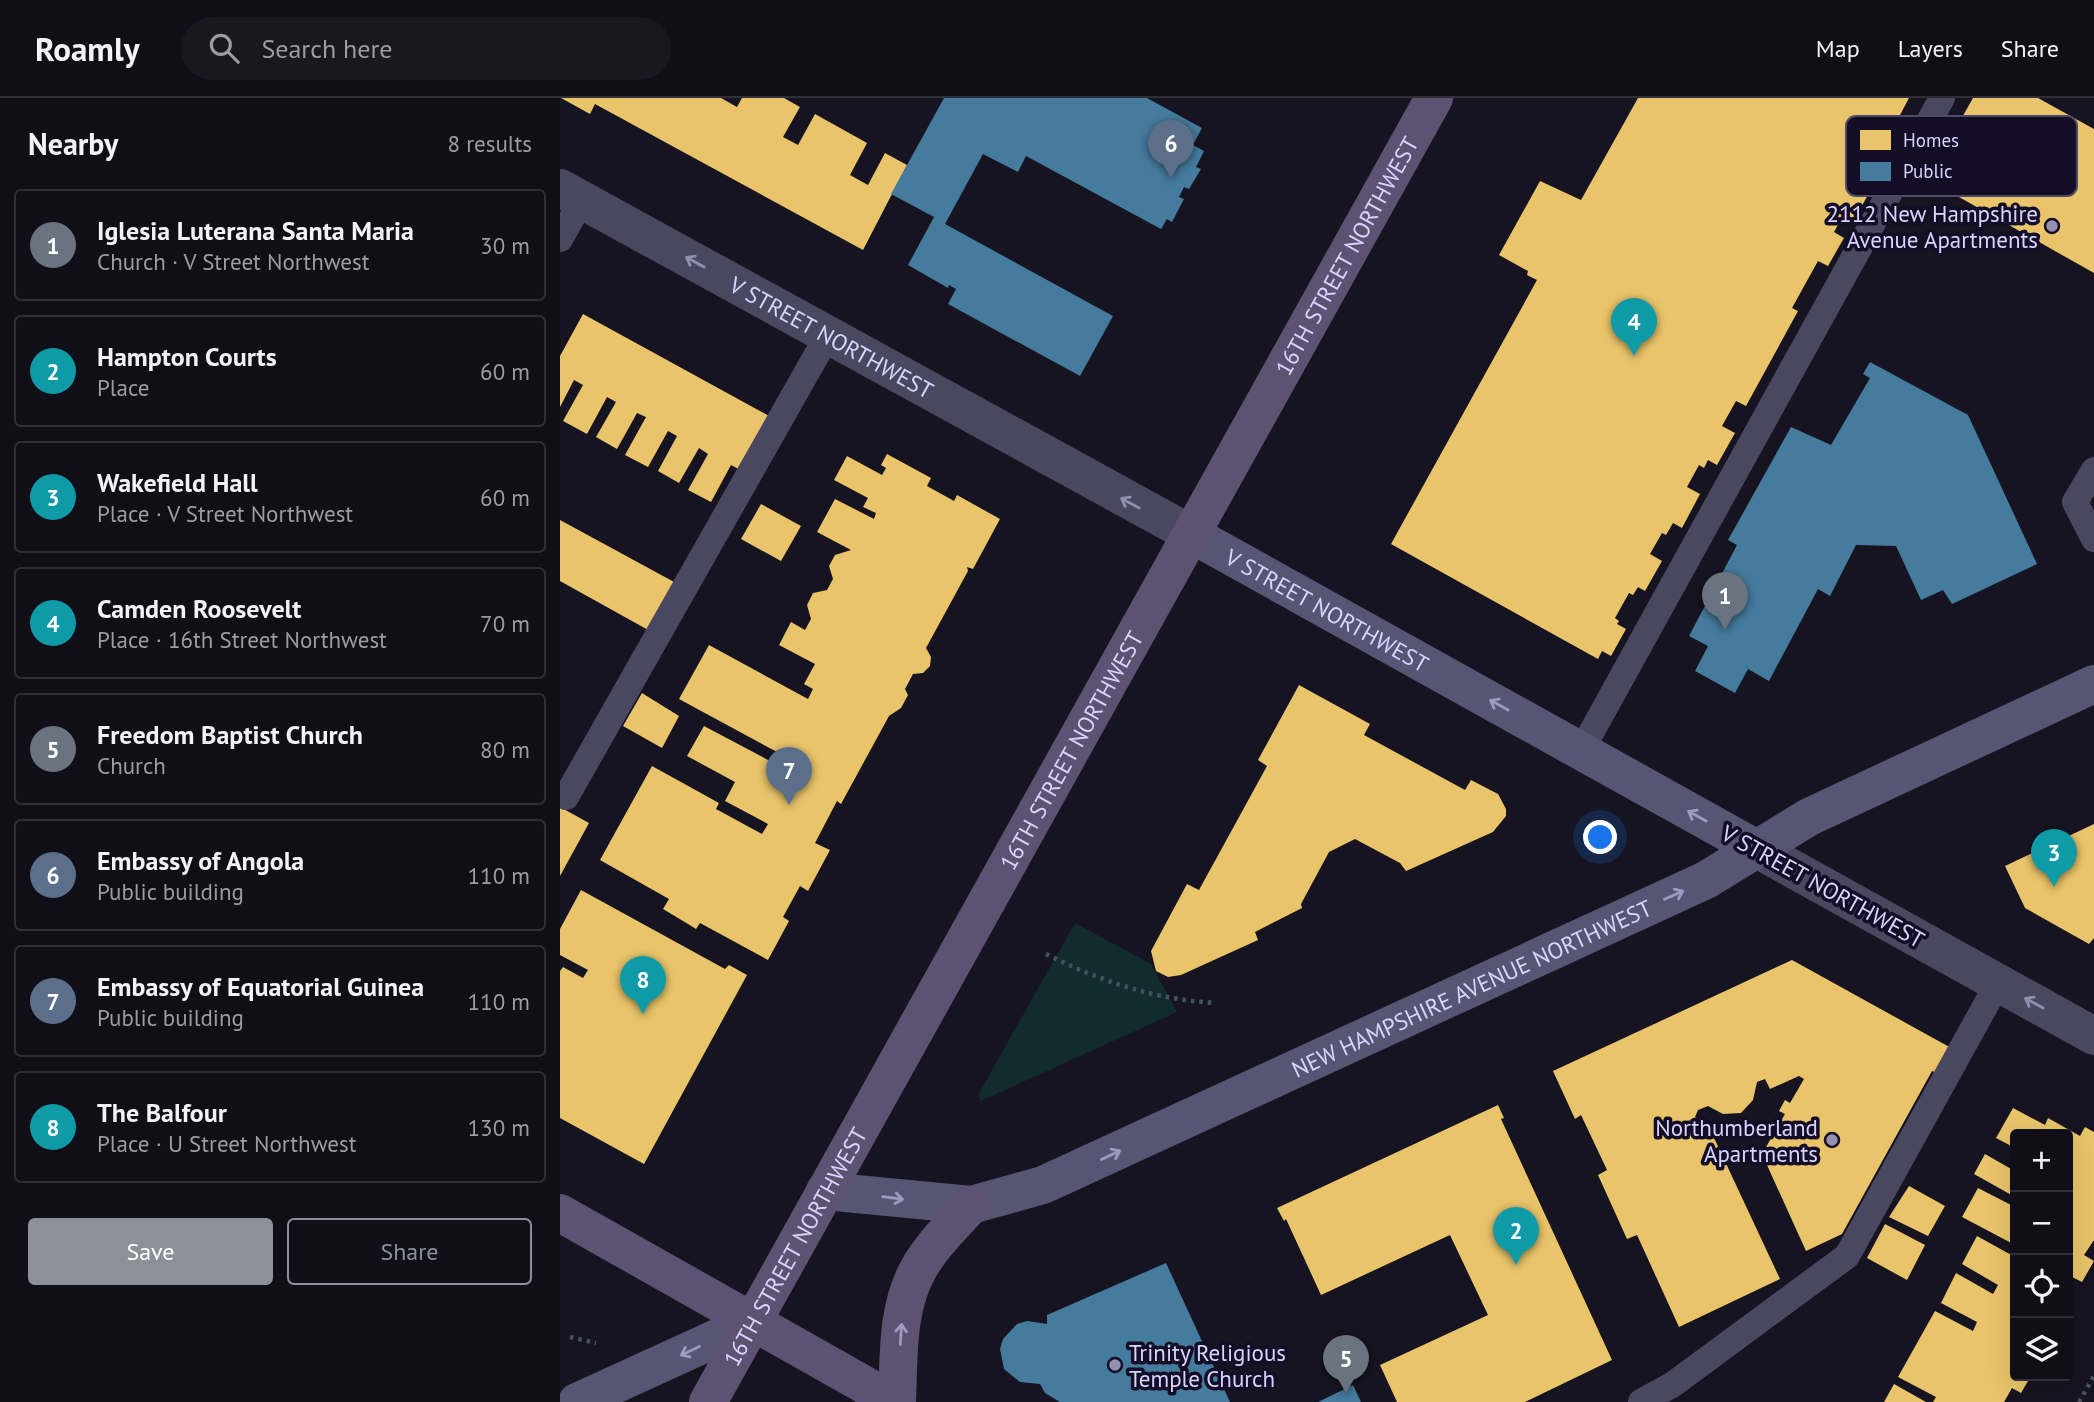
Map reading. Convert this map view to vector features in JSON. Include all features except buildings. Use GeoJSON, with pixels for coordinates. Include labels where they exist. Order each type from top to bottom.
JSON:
{"type":"FeatureCollection","features":[{"type":"Feature","properties":{"kind":"main road","name":"16TH STREET NORTHWEST"},"geometry":{"type":"LineString","coordinates":[[708,1402],[1434,98]]}},
{"type":"Feature","properties":{"kind":"main road","name":"V STREET NORTHWEST"},"geometry":{"type":"LineString","coordinates":[[1191,534],[1757,849]]}},
{"type":"Feature","properties":{"kind":"main road","name":"NEW HAMPSHIRE AVENUE NORTHWEST"},"geometry":{"type":"LineString","coordinates":[[825,1191],[971,1205],[1011,1196],[1055,1180],[1706,880],[1809,817],[2094,684]]}},
{"type":"Feature","properties":{"kind":"main road"},"geometry":{"type":"LineString","coordinates":[[560,1213],[896,1402],[901,1327],[911,1284],[932,1250],[971,1205]]}},
{"type":"Feature","properties":{"kind":"main road"},"geometry":{"type":"LineString","coordinates":[[577,1402],[752,1322]]}},
{"type":"Feature","properties":{"kind":"street","name":"V STREET NORTHWEST"},"geometry":{"type":"LineString","coordinates":[[571,194],[1191,534]]}},
{"type":"Feature","properties":{"kind":"street","name":"V STREET NORTHWEST"},"geometry":{"type":"LineString","coordinates":[[1757,849],[2094,1036]]}},
{"type":"Feature","properties":{"kind":"lane"},"geometry":{"type":"LineString","coordinates":[[1932,116],[1942,98]]}},
{"type":"Feature","properties":{"kind":"lane"},"geometry":{"type":"LineString","coordinates":[[560,239],[571,194]]}},
{"type":"Feature","properties":{"kind":"lane"},"geometry":{"type":"LineString","coordinates":[[1581,751],[1888,196]]}},
{"type":"Feature","properties":{"kind":"lane"},"geometry":{"type":"LineString","coordinates":[[566,797],[828,335]]}},
{"type":"Feature","properties":{"kind":"lane"},"geometry":{"type":"LineString","coordinates":[[2094,470],[2075,502],[2094,539]]}},
{"type":"Feature","properties":{"kind":"lane"},"geometry":{"type":"LineString","coordinates":[[1641,1402],[1672,1385],[1847,1256],[1998,983]]}},
{"type":"Feature","properties":{"kind":"path"},"geometry":{"type":"LineString","coordinates":[[1046,954],[1102,980],[1138,992],[1176,1000],[1214,1003]]}},
{"type":"Feature","properties":{"kind":"path"},"geometry":{"type":"LineString","coordinates":[[2079,1402],[2094,1376]]}},
{"type":"Feature","properties":{"kind":"green space"},"geometry":{"type":"Polygon","coordinates":[[[1075,923],[1151,964],[1177,1012],[981,1101],[978,1095],[1075,923]]]}},
{"type":"Feature","properties":{"kind":"place","name":"Embassy of Angola"},"geometry":{"type":"Point","coordinates":[1171,178]}},
{"type":"Feature","properties":{"kind":"place","name":"2112 New Hampshire Avenue Apartments"},"geometry":{"type":"Point","coordinates":[2052,226]}},
{"type":"Feature","properties":{"kind":"place","name":"Camden Roosevelt"},"geometry":{"type":"Point","coordinates":[1634,356]}},
{"type":"Feature","properties":{"kind":"place","name":"Iglesia Luterana Santa Maria"},"geometry":{"type":"Point","coordinates":[1725,630]}},
{"type":"Feature","properties":{"kind":"place","name":"Embassy of Equatorial Guinea"},"geometry":{"type":"Point","coordinates":[789,805]}},
{"type":"Feature","properties":{"kind":"place","name":"Wakefield Hall"},"geometry":{"type":"Point","coordinates":[2054,887]}},
{"type":"Feature","properties":{"kind":"place","name":"The Balfour"},"geometry":{"type":"Point","coordinates":[643,1014]}},
{"type":"Feature","properties":{"kind":"place","name":"Northumberland Apartments"},"geometry":{"type":"Point","coordinates":[1832,1140]}},
{"type":"Feature","properties":{"kind":"place","name":"Hampton Courts"},"geometry":{"type":"Point","coordinates":[1516,1265]}},
{"type":"Feature","properties":{"kind":"place","name":"Trinity Religious Temple Church"},"geometry":{"type":"Point","coordinates":[1115,1365]}},
{"type":"Feature","properties":{"kind":"place","name":"Freedom Baptist Church"},"geometry":{"type":"Point","coordinates":[1346,1393]}}]}
